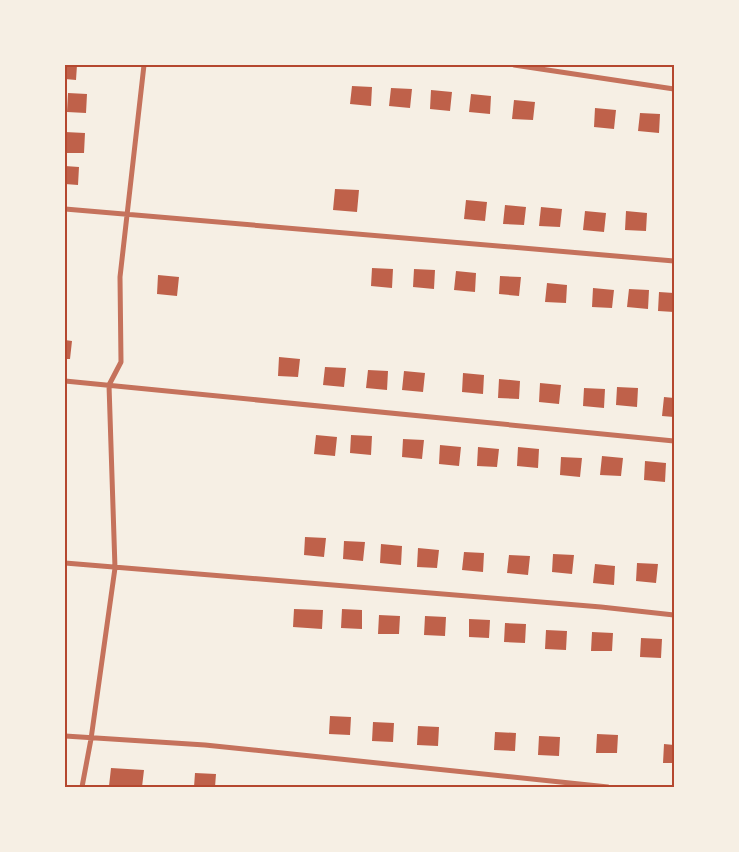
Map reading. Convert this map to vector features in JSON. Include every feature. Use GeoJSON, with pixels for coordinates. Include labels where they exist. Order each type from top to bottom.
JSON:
{"type":"FeatureCollection","features":[{"type":"Feature","properties":{"kind":"street"},"geometry":{"type":"LineString","coordinates":[[82,787],[91,739],[115,568],[109,385],[121,362],[120,277],[144,65]]}},
{"type":"Feature","properties":{"kind":"street"},"geometry":{"type":"LineString","coordinates":[[514,65],[674,89]]}},
{"type":"Feature","properties":{"kind":"street"},"geometry":{"type":"LineString","coordinates":[[65,209],[674,261]]}},
{"type":"Feature","properties":{"kind":"street"},"geometry":{"type":"LineString","coordinates":[[65,381],[674,441]]}},
{"type":"Feature","properties":{"kind":"street"},"geometry":{"type":"LineString","coordinates":[[65,563],[601,607],[674,615]]}},
{"type":"Feature","properties":{"kind":"street"},"geometry":{"type":"LineString","coordinates":[[65,736],[205,745],[608,787]]}},
{"type":"Feature","properties":{"kind":"building"},"geometry":{"type":"Polygon","coordinates":[[[65,65],[77,65],[76,80],[65,79],[65,65]]]}},
{"type":"Feature","properties":{"kind":"building"},"geometry":{"type":"Polygon","coordinates":[[[352,86],[372,87],[371,106],[350,104],[352,86]]]}},
{"type":"Feature","properties":{"kind":"building"},"geometry":{"type":"Polygon","coordinates":[[[391,88],[412,89],[410,108],[389,106],[391,88]]]}},
{"type":"Feature","properties":{"kind":"building"},"geometry":{"type":"Polygon","coordinates":[[[431,90],[452,92],[450,111],[430,109],[431,90]]]}},
{"type":"Feature","properties":{"kind":"building"},"geometry":{"type":"Polygon","coordinates":[[[68,93],[87,94],[86,113],[67,112],[68,93]]]}},
{"type":"Feature","properties":{"kind":"building"},"geometry":{"type":"Polygon","coordinates":[[[471,94],[491,96],[490,114],[469,112],[471,94]]]}},
{"type":"Feature","properties":{"kind":"building"},"geometry":{"type":"Polygon","coordinates":[[[514,100],[535,102],[533,120],[512,119],[514,100]]]}},
{"type":"Feature","properties":{"kind":"building"},"geometry":{"type":"Polygon","coordinates":[[[595,108],[616,110],[614,129],[594,127],[595,108]]]}},
{"type":"Feature","properties":{"kind":"building"},"geometry":{"type":"Polygon","coordinates":[[[640,113],[660,114],[659,133],[638,131],[640,113]]]}},
{"type":"Feature","properties":{"kind":"building"},"geometry":{"type":"Polygon","coordinates":[[[65,132],[85,133],[84,153],[65,153],[65,132]]]}},
{"type":"Feature","properties":{"kind":"building"},"geometry":{"type":"Polygon","coordinates":[[[65,166],[79,167],[78,185],[65,184],[65,166]]]}},
{"type":"Feature","properties":{"kind":"building"},"geometry":{"type":"Polygon","coordinates":[[[335,189],[359,190],[357,212],[333,210],[335,189]]]}},
{"type":"Feature","properties":{"kind":"building"},"geometry":{"type":"Polygon","coordinates":[[[466,200],[487,202],[485,221],[464,219],[466,200]]]}},
{"type":"Feature","properties":{"kind":"building"},"geometry":{"type":"Polygon","coordinates":[[[505,205],[526,207],[524,225],[503,224],[505,205]]]}},
{"type":"Feature","properties":{"kind":"building"},"geometry":{"type":"Polygon","coordinates":[[[541,207],[562,209],[560,227],[539,226],[541,207]]]}},
{"type":"Feature","properties":{"kind":"building"},"geometry":{"type":"Polygon","coordinates":[[[585,211],[606,213],[604,232],[583,230],[585,211]]]}},
{"type":"Feature","properties":{"kind":"building"},"geometry":{"type":"Polygon","coordinates":[[[626,211],[647,213],[646,231],[625,230],[626,211]]]}},
{"type":"Feature","properties":{"kind":"building"},"geometry":{"type":"Polygon","coordinates":[[[372,268],[393,269],[392,288],[371,286],[372,268]]]}},
{"type":"Feature","properties":{"kind":"building"},"geometry":{"type":"Polygon","coordinates":[[[414,269],[435,270],[434,289],[413,287],[414,269]]]}},
{"type":"Feature","properties":{"kind":"building"},"geometry":{"type":"Polygon","coordinates":[[[456,271],[476,273],[475,292],[454,290],[456,271]]]}},
{"type":"Feature","properties":{"kind":"building"},"geometry":{"type":"Polygon","coordinates":[[[158,275],[179,277],[177,296],[157,294],[158,275]]]}},
{"type":"Feature","properties":{"kind":"building"},"geometry":{"type":"Polygon","coordinates":[[[500,276],[521,277],[519,296],[499,294],[500,276]]]}},
{"type":"Feature","properties":{"kind":"building"},"geometry":{"type":"Polygon","coordinates":[[[547,283],[567,285],[566,303],[545,302],[547,283]]]}},
{"type":"Feature","properties":{"kind":"building"},"geometry":{"type":"Polygon","coordinates":[[[593,288],[614,290],[612,308],[592,307],[593,288]]]}},
{"type":"Feature","properties":{"kind":"building"},"geometry":{"type":"Polygon","coordinates":[[[629,289],[649,290],[648,309],[627,307],[629,289]]]}},
{"type":"Feature","properties":{"kind":"building"},"geometry":{"type":"Polygon","coordinates":[[[659,292],[674,293],[674,312],[658,311],[659,292]]]}},
{"type":"Feature","properties":{"kind":"building"},"geometry":{"type":"Polygon","coordinates":[[[65,340],[72,341],[70,359],[65,359],[65,340]]]}},
{"type":"Feature","properties":{"kind":"building"},"geometry":{"type":"Polygon","coordinates":[[[279,357],[300,359],[298,377],[278,376],[279,357]]]}},
{"type":"Feature","properties":{"kind":"building"},"geometry":{"type":"Polygon","coordinates":[[[325,367],[346,368],[344,387],[323,385],[325,367]]]}},
{"type":"Feature","properties":{"kind":"building"},"geometry":{"type":"Polygon","coordinates":[[[368,370],[388,371],[387,390],[366,388],[368,370]]]}},
{"type":"Feature","properties":{"kind":"building"},"geometry":{"type":"Polygon","coordinates":[[[404,371],[425,373],[423,392],[402,390],[404,371]]]}},
{"type":"Feature","properties":{"kind":"building"},"geometry":{"type":"Polygon","coordinates":[[[463,373],[484,375],[483,394],[462,392],[463,373]]]}},
{"type":"Feature","properties":{"kind":"building"},"geometry":{"type":"Polygon","coordinates":[[[499,379],[520,381],[519,399],[498,398],[499,379]]]}},
{"type":"Feature","properties":{"kind":"building"},"geometry":{"type":"Polygon","coordinates":[[[540,383],[561,385],[559,404],[539,402],[540,383]]]}},
{"type":"Feature","properties":{"kind":"building"},"geometry":{"type":"Polygon","coordinates":[[[617,387],[638,388],[637,407],[616,405],[617,387]]]}},
{"type":"Feature","properties":{"kind":"building"},"geometry":{"type":"Polygon","coordinates":[[[584,388],[605,389],[604,408],[583,406],[584,388]]]}},
{"type":"Feature","properties":{"kind":"building"},"geometry":{"type":"Polygon","coordinates":[[[664,397],[674,398],[674,417],[662,416],[664,397]]]}},
{"type":"Feature","properties":{"kind":"building"},"geometry":{"type":"Polygon","coordinates":[[[316,435],[337,437],[335,456],[314,454],[316,435]]]}},
{"type":"Feature","properties":{"kind":"building"},"geometry":{"type":"Polygon","coordinates":[[[351,435],[372,436],[371,455],[350,453],[351,435]]]}},
{"type":"Feature","properties":{"kind":"building"},"geometry":{"type":"Polygon","coordinates":[[[403,439],[424,440],[422,459],[402,457],[403,439]]]}},
{"type":"Feature","properties":{"kind":"building"},"geometry":{"type":"Polygon","coordinates":[[[440,445],[461,447],[459,466],[439,464],[440,445]]]}},
{"type":"Feature","properties":{"kind":"building"},"geometry":{"type":"Polygon","coordinates":[[[478,447],[499,449],[497,467],[477,466],[478,447]]]}},
{"type":"Feature","properties":{"kind":"building"},"geometry":{"type":"Polygon","coordinates":[[[518,447],[539,449],[538,468],[517,466],[518,447]]]}},
{"type":"Feature","properties":{"kind":"building"},"geometry":{"type":"Polygon","coordinates":[[[602,456],[623,458],[621,476],[600,475],[602,456]]]}},
{"type":"Feature","properties":{"kind":"building"},"geometry":{"type":"Polygon","coordinates":[[[561,457],[582,458],[580,477],[560,475],[561,457]]]}},
{"type":"Feature","properties":{"kind":"building"},"geometry":{"type":"Polygon","coordinates":[[[645,461],[666,463],[665,482],[644,480],[645,461]]]}},
{"type":"Feature","properties":{"kind":"building"},"geometry":{"type":"Polygon","coordinates":[[[305,537],[326,538],[324,557],[304,555],[305,537]]]}},
{"type":"Feature","properties":{"kind":"building"},"geometry":{"type":"Polygon","coordinates":[[[344,541],[365,542],[363,561],[343,559],[344,541]]]}},
{"type":"Feature","properties":{"kind":"building"},"geometry":{"type":"Polygon","coordinates":[[[381,544],[402,546],[401,565],[380,563],[381,544]]]}},
{"type":"Feature","properties":{"kind":"building"},"geometry":{"type":"Polygon","coordinates":[[[418,548],[439,550],[437,568],[417,567],[418,548]]]}},
{"type":"Feature","properties":{"kind":"building"},"geometry":{"type":"Polygon","coordinates":[[[464,552],[484,553],[483,572],[462,570],[464,552]]]}},
{"type":"Feature","properties":{"kind":"building"},"geometry":{"type":"Polygon","coordinates":[[[553,554],[574,555],[572,574],[552,572],[553,554]]]}},
{"type":"Feature","properties":{"kind":"building"},"geometry":{"type":"Polygon","coordinates":[[[509,555],[530,556],[528,575],[507,573],[509,555]]]}},
{"type":"Feature","properties":{"kind":"building"},"geometry":{"type":"Polygon","coordinates":[[[637,563],[658,564],[656,583],[636,581],[637,563]]]}},
{"type":"Feature","properties":{"kind":"building"},"geometry":{"type":"Polygon","coordinates":[[[595,564],[615,566],[614,585],[593,583],[595,564]]]}},
{"type":"Feature","properties":{"kind":"building"},"geometry":{"type":"Polygon","coordinates":[[[294,609],[323,610],[322,629],[293,627],[294,609]]]}},
{"type":"Feature","properties":{"kind":"building"},"geometry":{"type":"Polygon","coordinates":[[[342,609],[362,610],[362,629],[341,628],[342,609]]]}},
{"type":"Feature","properties":{"kind":"building"},"geometry":{"type":"Polygon","coordinates":[[[379,615],[400,616],[399,634],[378,634],[379,615]]]}},
{"type":"Feature","properties":{"kind":"building"},"geometry":{"type":"Polygon","coordinates":[[[425,616],[446,617],[445,636],[424,635],[425,616]]]}},
{"type":"Feature","properties":{"kind":"building"},"geometry":{"type":"Polygon","coordinates":[[[469,619],[490,620],[489,638],[469,637],[469,619]]]}},
{"type":"Feature","properties":{"kind":"building"},"geometry":{"type":"Polygon","coordinates":[[[505,623],[526,624],[525,643],[504,642],[505,623]]]}},
{"type":"Feature","properties":{"kind":"building"},"geometry":{"type":"Polygon","coordinates":[[[546,630],[567,631],[566,650],[545,649],[546,630]]]}},
{"type":"Feature","properties":{"kind":"building"},"geometry":{"type":"Polygon","coordinates":[[[592,632],[613,633],[612,651],[591,651],[592,632]]]}},
{"type":"Feature","properties":{"kind":"building"},"geometry":{"type":"Polygon","coordinates":[[[641,638],[662,639],[661,658],[640,657],[641,638]]]}},
{"type":"Feature","properties":{"kind":"building"},"geometry":{"type":"Polygon","coordinates":[[[330,716],[351,717],[350,735],[329,734],[330,716]]]}},
{"type":"Feature","properties":{"kind":"building"},"geometry":{"type":"Polygon","coordinates":[[[373,722],[394,723],[393,742],[372,741],[373,722]]]}},
{"type":"Feature","properties":{"kind":"building"},"geometry":{"type":"Polygon","coordinates":[[[418,726],[439,727],[438,746],[417,745],[418,726]]]}},
{"type":"Feature","properties":{"kind":"building"},"geometry":{"type":"Polygon","coordinates":[[[495,732],[516,733],[515,751],[494,750],[495,732]]]}},
{"type":"Feature","properties":{"kind":"building"},"geometry":{"type":"Polygon","coordinates":[[[597,734],[618,735],[617,753],[596,753],[597,734]]]}},
{"type":"Feature","properties":{"kind":"building"},"geometry":{"type":"Polygon","coordinates":[[[539,736],[560,737],[559,756],[538,755],[539,736]]]}},
{"type":"Feature","properties":{"kind":"building"},"geometry":{"type":"Polygon","coordinates":[[[664,744],[674,745],[674,763],[663,763],[664,744]]]}},
{"type":"Feature","properties":{"kind":"building"},"geometry":{"type":"Polygon","coordinates":[[[111,768],[144,770],[142,787],[109,786],[111,768]]]}},
{"type":"Feature","properties":{"kind":"building"},"geometry":{"type":"Polygon","coordinates":[[[195,773],[216,774],[215,787],[194,787],[195,773]]]}}]}
